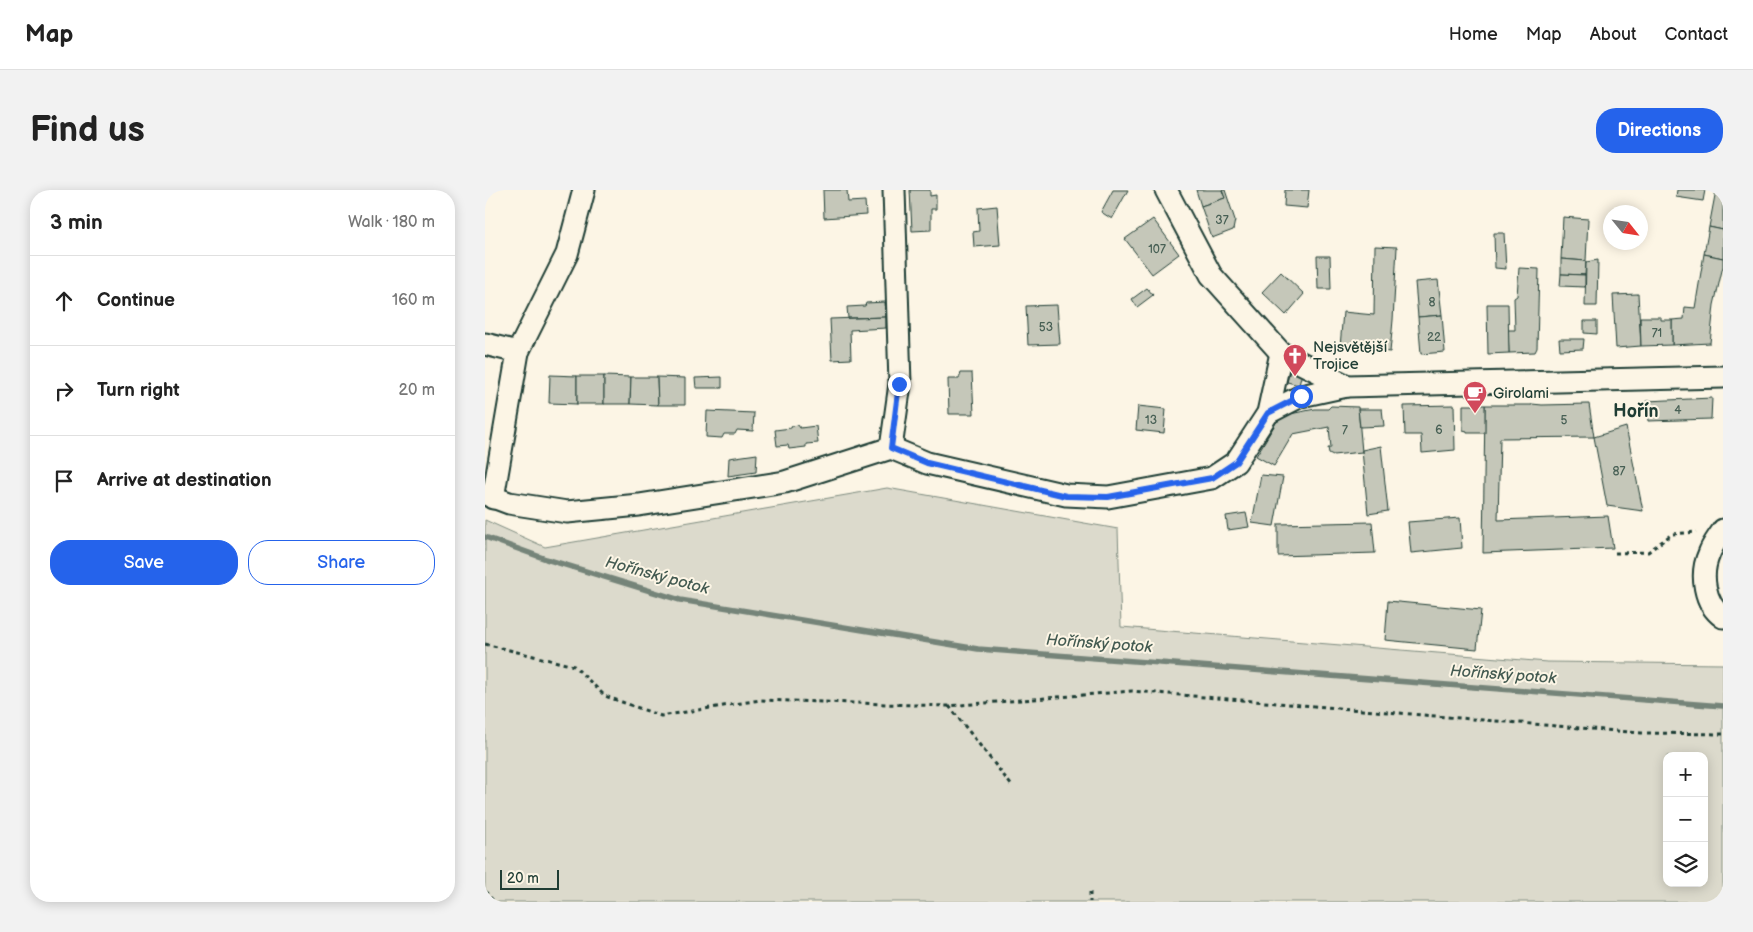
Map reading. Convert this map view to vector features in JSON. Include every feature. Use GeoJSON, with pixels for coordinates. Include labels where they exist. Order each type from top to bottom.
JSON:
{"type":"FeatureCollection","features":[{"type":"Feature","properties":{"kind":"street"},"geometry":{"type":"LineString","coordinates":[[584,190],[567,254],[518,352],[489,496],[509,503],[567,512],[639,505],[785,482],[891,448],[927,463],[1066,496],[1108,497],[1212,478],[1236,462],[1268,413],[1281,353]]}},
{"type":"Feature","properties":{"kind":"street"},"geometry":{"type":"LineString","coordinates":[[891,448],[899,384],[894,190]]}},
{"type":"Feature","properties":{"kind":"street"},"geometry":{"type":"LineString","coordinates":[[1166,190],[1211,275],[1281,353],[1347,386]]}},
{"type":"Feature","properties":{"kind":"street"},"geometry":{"type":"LineString","coordinates":[[485,344],[518,352]]}},
{"type":"Feature","properties":{"kind":"street"},"geometry":{"type":"LineString","coordinates":[[1268,413],[1301,396],[1347,386],[1723,377]]}},
{"type":"Feature","properties":{"kind":"street"},"geometry":{"type":"LineString","coordinates":[[1715,531],[1703,576],[1707,596],[1717,613],[1723,618]]}},
{"type":"Feature","properties":{"kind":"path"},"geometry":{"type":"LineString","coordinates":[[1615,553],[1648,552],[1672,534],[1715,531]]}},
{"type":"Feature","properties":{"kind":"path"},"geometry":{"type":"LineString","coordinates":[[485,644],[575,666],[605,696],[661,716],[760,700],[948,706],[1132,691],[1641,733],[1723,734]]}},
{"type":"Feature","properties":{"kind":"path"},"geometry":{"type":"LineString","coordinates":[[948,706],[1013,786]]}},
{"type":"Feature","properties":{"kind":"path"},"geometry":{"type":"LineString","coordinates":[[485,891],[495,902]]}},
{"type":"Feature","properties":{"kind":"path"},"geometry":{"type":"LineString","coordinates":[[1090,892],[1090,902]]}},
{"type":"Feature","properties":{"kind":"shaded area"},"geometry":{"type":"Polygon","coordinates":[[[887,488],[1118,529],[1121,627],[1547,662],[1723,664],[1723,902],[485,902],[485,520],[545,547],[887,488]]]}},
{"type":"Feature","properties":{"kind":"building"},"geometry":{"type":"Polygon","coordinates":[[[823,190],[847,190],[848,202],[865,201],[866,215],[824,218],[823,190]]]}},
{"type":"Feature","properties":{"kind":"building"},"geometry":{"type":"Polygon","coordinates":[[[910,190],[930,190],[930,196],[936,195],[936,209],[931,209],[931,230],[912,231],[910,190]]]}},
{"type":"Feature","properties":{"kind":"building"},"geometry":{"type":"Polygon","coordinates":[[[1113,190],[1128,190],[1112,219],[1101,212],[1113,190]]]}},
{"type":"Feature","properties":{"kind":"building"},"geometry":{"type":"Polygon","coordinates":[[[1196,190],[1222,190],[1225,198],[1201,206],[1196,190]]]}},
{"type":"Feature","properties":{"kind":"building"},"geometry":{"type":"Polygon","coordinates":[[[1222,190],[1225,190],[1235,220],[1233,230],[1212,238],[1201,206],[1225,198],[1222,190]]]}},
{"type":"Feature","properties":{"kind":"building"},"geometry":{"type":"Polygon","coordinates":[[[1285,190],[1309,190],[1307,208],[1284,206],[1285,190]]]}},
{"type":"Feature","properties":{"kind":"building"},"geometry":{"type":"Polygon","coordinates":[[[1677,190],[1705,190],[1703,201],[1676,197],[1677,190]]]}},
{"type":"Feature","properties":{"kind":"building"},"geometry":{"type":"Polygon","coordinates":[[[1716,190],[1723,190],[1723,230],[1709,227],[1716,190]]]}},
{"type":"Feature","properties":{"kind":"building"},"geometry":{"type":"Polygon","coordinates":[[[997,206],[1000,245],[974,247],[973,232],[979,231],[978,208],[997,206]]]}},
{"type":"Feature","properties":{"kind":"building"},"geometry":{"type":"Polygon","coordinates":[[[1563,217],[1588,219],[1586,261],[1561,259],[1563,217]]]}},
{"type":"Feature","properties":{"kind":"building"},"geometry":{"type":"Polygon","coordinates":[[[1153,219],[1179,254],[1152,274],[1125,239],[1153,219]]]}},
{"type":"Feature","properties":{"kind":"building"},"geometry":{"type":"Polygon","coordinates":[[[1709,227],[1723,230],[1723,258],[1704,254],[1709,227]]]}},
{"type":"Feature","properties":{"kind":"building"},"geometry":{"type":"Polygon","coordinates":[[[1494,233],[1504,233],[1506,269],[1495,268],[1494,233]]]}},
{"type":"Feature","properties":{"kind":"building"},"geometry":{"type":"Polygon","coordinates":[[[1375,246],[1397,247],[1390,352],[1340,347],[1343,312],[1374,315],[1375,246]]]}},
{"type":"Feature","properties":{"kind":"building"},"geometry":{"type":"Polygon","coordinates":[[[1704,254],[1723,258],[1723,266],[1714,305],[1710,343],[1672,345],[1672,320],[1684,319],[1685,307],[1695,308],[1704,254]]]}},
{"type":"Feature","properties":{"kind":"building"},"geometry":{"type":"Polygon","coordinates":[[[1317,256],[1330,256],[1331,289],[1318,289],[1317,256]]]}},
{"type":"Feature","properties":{"kind":"building"},"geometry":{"type":"Polygon","coordinates":[[[1561,259],[1586,261],[1585,275],[1561,274],[1561,259]]]}},
{"type":"Feature","properties":{"kind":"building"},"geometry":{"type":"Polygon","coordinates":[[[1598,260],[1597,306],[1585,306],[1586,262],[1598,260]]]}},
{"type":"Feature","properties":{"kind":"building"},"geometry":{"type":"Polygon","coordinates":[[[1519,268],[1539,269],[1537,348],[1535,352],[1509,353],[1508,330],[1515,330],[1514,298],[1517,296],[1519,268]]]}},
{"type":"Feature","properties":{"kind":"building"},"geometry":{"type":"Polygon","coordinates":[[[1281,272],[1304,294],[1286,315],[1262,292],[1281,272]]]}},
{"type":"Feature","properties":{"kind":"building"},"geometry":{"type":"Polygon","coordinates":[[[1561,274],[1585,275],[1585,287],[1560,286],[1561,274]]]}},
{"type":"Feature","properties":{"kind":"building"},"geometry":{"type":"Polygon","coordinates":[[[1438,280],[1442,315],[1418,317],[1415,282],[1438,280]]]}},
{"type":"Feature","properties":{"kind":"building"},"geometry":{"type":"Polygon","coordinates":[[[1147,288],[1153,295],[1137,307],[1132,299],[1147,288]]]}},
{"type":"Feature","properties":{"kind":"building"},"geometry":{"type":"Polygon","coordinates":[[[1638,294],[1641,346],[1616,348],[1613,295],[1638,294]]]}},
{"type":"Feature","properties":{"kind":"building"},"geometry":{"type":"Polygon","coordinates":[[[885,302],[886,317],[848,318],[847,307],[885,302]]]}},
{"type":"Feature","properties":{"kind":"building"},"geometry":{"type":"Polygon","coordinates":[[[1487,304],[1508,304],[1509,353],[1488,354],[1487,304]]]}},
{"type":"Feature","properties":{"kind":"building"},"geometry":{"type":"Polygon","coordinates":[[[1057,305],[1060,344],[1028,345],[1026,306],[1057,305]]]}},
{"type":"Feature","properties":{"kind":"building"},"geometry":{"type":"Polygon","coordinates":[[[1442,315],[1445,352],[1421,354],[1418,317],[1442,315]]]}},
{"type":"Feature","properties":{"kind":"building"},"geometry":{"type":"Polygon","coordinates":[[[886,317],[886,328],[850,330],[851,359],[832,360],[830,319],[886,317]]]}},
{"type":"Feature","properties":{"kind":"building"},"geometry":{"type":"Polygon","coordinates":[[[1640,317],[1661,317],[1661,320],[1672,320],[1672,345],[1641,346],[1640,317]]]}},
{"type":"Feature","properties":{"kind":"building"},"geometry":{"type":"Polygon","coordinates":[[[1584,321],[1597,321],[1597,334],[1584,333],[1584,321]]]}},
{"type":"Feature","properties":{"kind":"building"},"geometry":{"type":"Polygon","coordinates":[[[1559,339],[1584,339],[1583,349],[1560,350],[1559,339]]]}},
{"type":"Feature","properties":{"kind":"building","name":"Nejsvětější Trojice"},"geometry":{"type":"Polygon","coordinates":[[[1290,370],[1302,373],[1299,385],[1287,382],[1290,370]]]}},
{"type":"Feature","properties":{"kind":"building"},"geometry":{"type":"Polygon","coordinates":[[[961,373],[972,373],[974,414],[949,414],[948,379],[959,379],[961,373]]]}},
{"type":"Feature","properties":{"kind":"building"},"geometry":{"type":"Polygon","coordinates":[[[550,375],[577,376],[577,404],[549,403],[550,375]]]}},
{"type":"Feature","properties":{"kind":"building"},"geometry":{"type":"Polygon","coordinates":[[[577,376],[604,376],[604,404],[577,404],[577,376]]]}},
{"type":"Feature","properties":{"kind":"building"},"geometry":{"type":"Polygon","coordinates":[[[604,376],[631,377],[630,404],[604,404],[604,376]]]}},
{"type":"Feature","properties":{"kind":"building"},"geometry":{"type":"Polygon","coordinates":[[[631,377],[657,377],[658,405],[630,404],[631,377]]]}},
{"type":"Feature","properties":{"kind":"building"},"geometry":{"type":"Polygon","coordinates":[[[657,377],[685,378],[685,405],[658,405],[657,377]]]}},
{"type":"Feature","properties":{"kind":"building"},"geometry":{"type":"Polygon","coordinates":[[[722,377],[722,388],[696,388],[695,378],[722,377]]]}},
{"type":"Feature","properties":{"kind":"building"},"geometry":{"type":"Polygon","coordinates":[[[1712,398],[1711,419],[1648,421],[1646,401],[1712,398]]]}},
{"type":"Feature","properties":{"kind":"building"},"geometry":{"type":"Polygon","coordinates":[[[1589,404],[1594,437],[1500,438],[1498,520],[1608,516],[1613,548],[1483,553],[1485,405],[1589,404]]]}},
{"type":"Feature","properties":{"kind":"building"},"geometry":{"type":"Polygon","coordinates":[[[1454,405],[1455,450],[1422,453],[1421,435],[1405,435],[1404,406],[1454,405]]]}},
{"type":"Feature","properties":{"kind":"building"},"geometry":{"type":"Polygon","coordinates":[[[1463,405],[1485,405],[1485,433],[1467,433],[1467,431],[1463,430],[1463,405]]]}},
{"type":"Feature","properties":{"kind":"building"},"geometry":{"type":"Polygon","coordinates":[[[1138,406],[1166,409],[1164,433],[1136,430],[1138,406]]]}},
{"type":"Feature","properties":{"kind":"building"},"geometry":{"type":"Polygon","coordinates":[[[1331,406],[1358,407],[1362,452],[1333,455],[1329,453],[1328,448],[1331,448],[1329,427],[1293,434],[1274,466],[1256,456],[1280,416],[1315,409],[1328,409],[1331,406]]]}},
{"type":"Feature","properties":{"kind":"building"},"geometry":{"type":"Polygon","coordinates":[[[1358,409],[1382,409],[1384,426],[1360,427],[1358,409]]]}},
{"type":"Feature","properties":{"kind":"building"},"geometry":{"type":"Polygon","coordinates":[[[707,411],[754,413],[753,431],[737,430],[735,434],[724,434],[722,438],[706,437],[707,411]]]}},
{"type":"Feature","properties":{"kind":"building"},"geometry":{"type":"Polygon","coordinates":[[[798,425],[800,428],[816,426],[818,443],[789,449],[788,445],[777,446],[775,430],[798,425]]]}},
{"type":"Feature","properties":{"kind":"building"},"geometry":{"type":"Polygon","coordinates":[[[1626,427],[1643,511],[1607,506],[1594,437],[1626,427]]]}},
{"type":"Feature","properties":{"kind":"building"},"geometry":{"type":"Polygon","coordinates":[[[1381,446],[1388,511],[1368,514],[1362,450],[1381,446]]]}},
{"type":"Feature","properties":{"kind":"building"},"geometry":{"type":"Polygon","coordinates":[[[757,454],[756,472],[728,476],[729,458],[757,454]]]}},
{"type":"Feature","properties":{"kind":"building"},"geometry":{"type":"Polygon","coordinates":[[[1261,475],[1283,477],[1274,526],[1252,523],[1261,475]]]}},
{"type":"Feature","properties":{"kind":"building"},"geometry":{"type":"Polygon","coordinates":[[[1246,513],[1249,527],[1228,530],[1226,516],[1246,513]]]}},
{"type":"Feature","properties":{"kind":"building"},"geometry":{"type":"Polygon","coordinates":[[[1460,518],[1462,548],[1411,553],[1408,522],[1460,518]]]}},
{"type":"Feature","properties":{"kind":"building"},"geometry":{"type":"Polygon","coordinates":[[[1372,522],[1375,553],[1278,556],[1278,524],[1372,522]]]}},
{"type":"Feature","properties":{"kind":"building"},"geometry":{"type":"Polygon","coordinates":[[[1388,601],[1481,610],[1477,649],[1385,640],[1388,601]]]}},
{"type":"Feature","properties":{"kind":"waterway","name":"Hořínský potok"},"geometry":{"type":"LineString","coordinates":[[485,537],[546,559],[680,600],[978,649],[1723,706]]}},
{"type":"Feature","properties":{"kind":"place","name":"Nejsvětější Trojice"},"geometry":{"type":"Point","coordinates":[1295,377]}},
{"type":"Feature","properties":{"kind":"place","name":"Girolami"},"geometry":{"type":"Point","coordinates":[1475,414]}},
{"type":"Feature","properties":{"kind":"district","name":"Hořín"},"geometry":{"type":"Point","coordinates":[1636,411]}},
{"type":"Feature","properties":{"kind":"route"},"geometry":{"type":"LineString","coordinates":[[899,384],[891,448],[927,463],[1066,496],[1108,497],[1212,478],[1236,462],[1268,413],[1301,396]]}}]}
